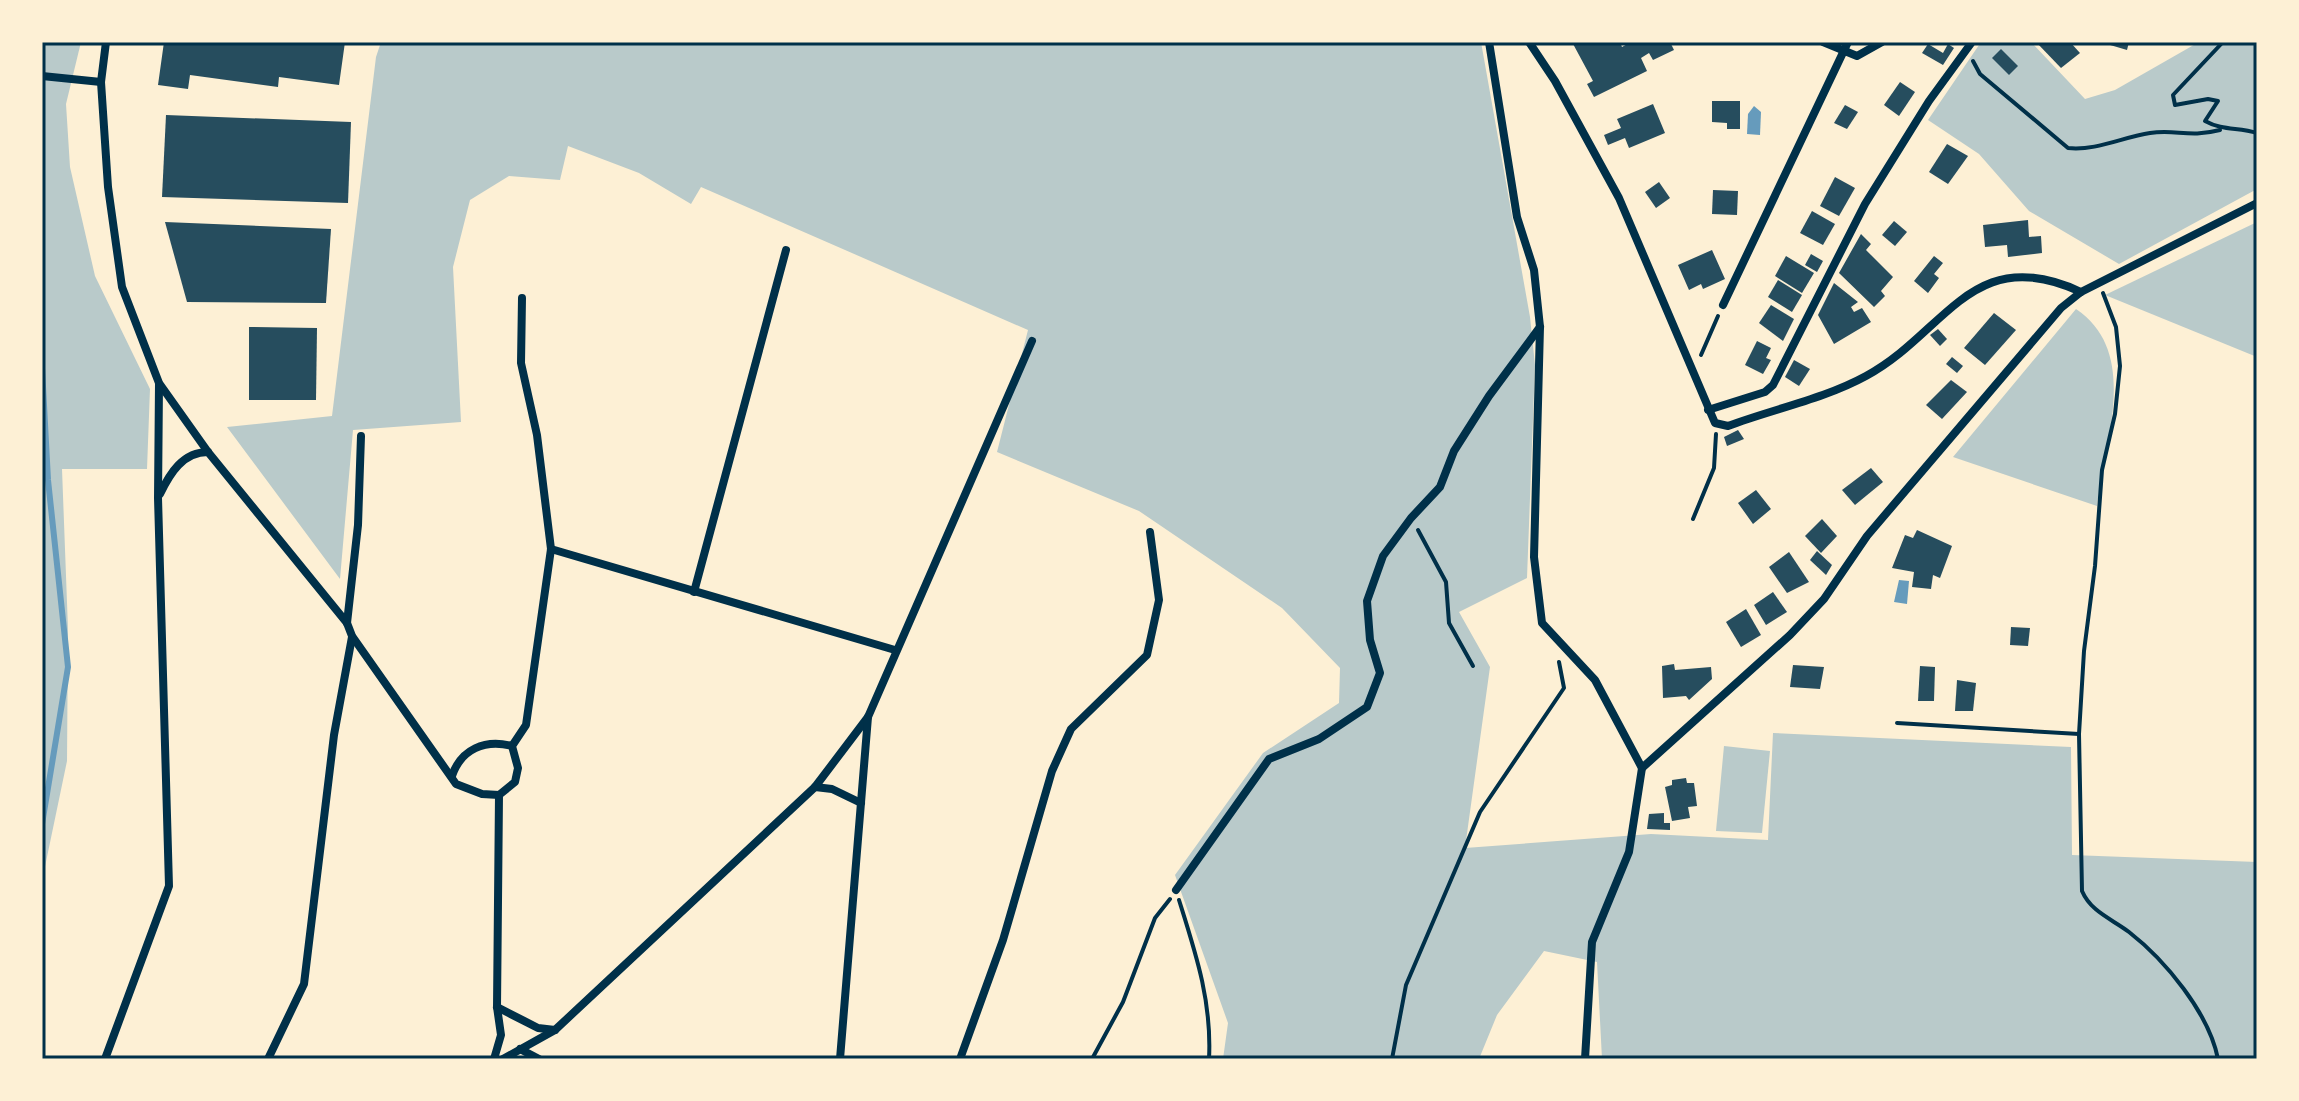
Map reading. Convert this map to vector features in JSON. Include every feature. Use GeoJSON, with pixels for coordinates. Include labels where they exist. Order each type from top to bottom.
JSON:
{"type":"FeatureCollection","features":[{"type":"Feature","properties":{"kind":"street"},"geometry":{"type":"LineString","coordinates":[[106,42],[101,82],[108,187],[122,287],[159,383],[208,452],[347,623],[352,636],[456,784],[482,794],[499,795],[515,782],[518,768],[512,746],[526,725],[551,549],[537,435],[521,363],[522,298]]}},
{"type":"Feature","properties":{"kind":"street"},"geometry":{"type":"LineString","coordinates":[[1489,42],[1517,217],[1534,270],[1540,327],[1534,557],[1542,623],[1595,680],[1642,768],[1629,852],[1592,942],[1585,1059]]}},
{"type":"Feature","properties":{"kind":"street"},"geometry":{"type":"LineString","coordinates":[[1529,42],[1555,81],[1619,198],[1715,423],[1728,426],[1866,376],[1890,360],[1969,291],[1986,283],[2024,278],[2064,284],[2081,292]]}},
{"type":"Feature","properties":{"kind":"street"},"geometry":{"type":"LineString","coordinates":[[1823,42],[1846,46],[1857,56],[1882,42]]}},
{"type":"Feature","properties":{"kind":"street"},"geometry":{"type":"LineString","coordinates":[[1708,410],[1765,392],[1773,385],[1865,204],[1936,90],[1972,42]]}},
{"type":"Feature","properties":{"kind":"street"},"geometry":{"type":"LineString","coordinates":[[1723,305],[1846,46]]}},
{"type":"Feature","properties":{"kind":"street"},"geometry":{"type":"LineString","coordinates":[[45,76],[101,82]]}},
{"type":"Feature","properties":{"kind":"street"},"geometry":{"type":"LineString","coordinates":[[1642,768],[1815,608],[1867,536],[2061,308],[2081,292],[2257,203]]}},
{"type":"Feature","properties":{"kind":"street"},"geometry":{"type":"LineString","coordinates":[[694,592],[786,250]]}},
{"type":"Feature","properties":{"kind":"street"},"geometry":{"type":"LineString","coordinates":[[1176,890],[1269,759],[1319,739],[1367,707],[1380,673],[1370,640],[1367,601],[1383,556],[1411,518],[1440,487],[1454,451],[1489,396],[1540,327]]}},
{"type":"Feature","properties":{"kind":"street"},"geometry":{"type":"LineString","coordinates":[[503,1059],[555,1030],[815,787],[868,717],[1032,341]]}},
{"type":"Feature","properties":{"kind":"street"},"geometry":{"type":"LineString","coordinates":[[105,1059],[169,886],[158,498],[159,383]]}},
{"type":"Feature","properties":{"kind":"street"},"geometry":{"type":"LineString","coordinates":[[347,623],[358,525],[361,436]]}},
{"type":"Feature","properties":{"kind":"street"},"geometry":{"type":"LineString","coordinates":[[158,498],[173,468],[198,452],[208,452]]}},
{"type":"Feature","properties":{"kind":"street"},"geometry":{"type":"LineString","coordinates":[[960,1059],[1003,940],[1052,771],[1071,729],[1147,655],[1159,600],[1150,532]]}},
{"type":"Feature","properties":{"kind":"street"},"geometry":{"type":"LineString","coordinates":[[551,549],[895,650]]}},
{"type":"Feature","properties":{"kind":"street"},"geometry":{"type":"LineString","coordinates":[[268,1059],[304,984],[334,735],[352,636]]}},
{"type":"Feature","properties":{"kind":"street"},"geometry":{"type":"LineString","coordinates":[[840,1059],[868,717]]}},
{"type":"Feature","properties":{"kind":"street"},"geometry":{"type":"LineString","coordinates":[[452,776],[457,761],[471,751],[493,741],[512,746]]}},
{"type":"Feature","properties":{"kind":"street"},"geometry":{"type":"LineString","coordinates":[[815,787],[832,789],[861,803]]}},
{"type":"Feature","properties":{"kind":"street"},"geometry":{"type":"LineString","coordinates":[[494,1059],[501,1035],[497,1007],[499,795]]}},
{"type":"Feature","properties":{"kind":"street"},"geometry":{"type":"LineString","coordinates":[[497,1007],[538,1028],[555,1030]]}},
{"type":"Feature","properties":{"kind":"street"},"geometry":{"type":"LineString","coordinates":[[520,1049],[539,1059]]}},
{"type":"Feature","properties":{"kind":"path"},"geometry":{"type":"LineString","coordinates":[[2220,130],[2205,121],[2218,101],[2208,99],[2175,105],[2173,95],[2223,42]]}},
{"type":"Feature","properties":{"kind":"path"},"geometry":{"type":"LineString","coordinates":[[1969,53],[1980,74],[2068,148],[2102,145],[2152,132],[2191,136],[2242,128],[2257,133]]}},
{"type":"Feature","properties":{"kind":"path"},"geometry":{"type":"LineString","coordinates":[[2101,284],[2116,327],[2120,366],[2115,414],[2102,470],[2079,734],[2085,898],[2092,907],[2133,935],[2175,976],[2189,997],[2218,1059]]}},
{"type":"Feature","properties":{"kind":"path"},"geometry":{"type":"LineString","coordinates":[[1693,372],[1723,305]]}},
{"type":"Feature","properties":{"kind":"path"},"geometry":{"type":"LineString","coordinates":[[1693,519],[1714,468],[1715,423]]}},
{"type":"Feature","properties":{"kind":"path"},"geometry":{"type":"LineString","coordinates":[[1411,518],[1446,582],[1449,623],[1473,666]]}},
{"type":"Feature","properties":{"kind":"path"},"geometry":{"type":"LineString","coordinates":[[1392,1059],[1406,985],[1480,812],[1564,688],[1555,636]]}},
{"type":"Feature","properties":{"kind":"path"},"geometry":{"type":"LineString","coordinates":[[1897,723],[2079,734]]}},
{"type":"Feature","properties":{"kind":"path"},"geometry":{"type":"LineString","coordinates":[[1092,1059],[1123,1002],[1155,918],[1176,890]]}},
{"type":"Feature","properties":{"kind":"path"},"geometry":{"type":"LineString","coordinates":[[1176,890],[1205,980],[1211,1028],[1209,1059]]}},
{"type":"Feature","properties":{"kind":"shaded area"},"geometry":{"type":"Polygon","coordinates":[[[42,42],[81,42],[66,104],[70,167],[95,276],[150,389],[147,469],[62,469],[68,629],[67,761],[42,881],[42,42]]]}},
{"type":"Feature","properties":{"kind":"shaded area"},"geometry":{"type":"Polygon","coordinates":[[[381,42],[1481,42],[1530,317],[1535,365],[1527,578],[1459,612],[1490,667],[1465,848],[1651,834],[1768,840],[1773,733],[2071,747],[2072,855],[2257,862],[2257,1059],[1602,1059],[1597,962],[1544,951],[1497,1015],[1479,1059],[1223,1059],[1228,1023],[1175,875],[1263,753],[1339,703],[1340,668],[1282,608],[1139,511],[997,452],[1028,330],[701,187],[691,204],[639,173],[568,146],[560,180],[509,176],[470,200],[453,267],[461,422],[353,430],[340,579],[227,427],[332,416],[376,57],[381,42]]]}},
{"type":"Feature","properties":{"kind":"shaded area"},"geometry":{"type":"Polygon","coordinates":[[[1985,42],[2031,42],[2085,99],[2115,90],[2199,42],[2257,42],[2257,189],[2119,264],[2029,211],[1979,154],[1928,120],[1979,45],[1985,42]]]}},
{"type":"Feature","properties":{"kind":"shaded area"},"geometry":{"type":"Polygon","coordinates":[[[2257,222],[2257,357],[2105,295],[2257,222]]]}},
{"type":"Feature","properties":{"kind":"shaded area"},"geometry":{"type":"Polygon","coordinates":[[[2076,309],[2096,327],[2108,349],[2113,374],[2111,427],[2097,506],[1953,457],[2076,309]]]}},
{"type":"Feature","properties":{"kind":"shaded area"},"geometry":{"type":"Polygon","coordinates":[[[1724,746],[1770,751],[1762,833],[1716,831],[1724,746]]]}},
{"type":"Feature","properties":{"kind":"water"},"geometry":{"type":"Polygon","coordinates":[[[1754,106],[1761,112],[1760,135],[1747,134],[1748,114],[1754,106]]]}},
{"type":"Feature","properties":{"kind":"water"},"geometry":{"type":"Polygon","coordinates":[[[1899,580],[1909,581],[1907,604],[1894,602],[1899,580]]]}},
{"type":"Feature","properties":{"kind":"building"},"geometry":{"type":"Polygon","coordinates":[[[164,42],[345,42],[339,85],[279,77],[278,87],[190,75],[188,89],[158,85],[164,42]]]}},
{"type":"Feature","properties":{"kind":"building"},"geometry":{"type":"Polygon","coordinates":[[[1572,42],[1620,42],[1622,47],[1631,42],[1670,42],[1674,50],[1653,60],[1649,53],[1641,58],[1647,71],[1594,97],[1587,84],[1593,81],[1572,42]]]}},
{"type":"Feature","properties":{"kind":"building"},"geometry":{"type":"Polygon","coordinates":[[[2036,42],[2070,42],[2080,53],[2061,68],[2036,42]]]}},
{"type":"Feature","properties":{"kind":"building"},"geometry":{"type":"Polygon","coordinates":[[[2100,42],[2129,42],[2127,50],[2100,42]]]}},
{"type":"Feature","properties":{"kind":"building"},"geometry":{"type":"Polygon","coordinates":[[[1928,44],[1943,53],[1948,44],[1954,48],[1943,65],[1922,53],[1928,44]]]}},
{"type":"Feature","properties":{"kind":"building"},"geometry":{"type":"Polygon","coordinates":[[[2001,49],[2018,66],[2009,75],[1992,58],[2001,49]]]}},
{"type":"Feature","properties":{"kind":"building"},"geometry":{"type":"Polygon","coordinates":[[[1900,82],[1915,92],[1899,116],[1884,105],[1900,82]]]}},
{"type":"Feature","properties":{"kind":"building"},"geometry":{"type":"Polygon","coordinates":[[[1712,101],[1740,101],[1740,129],[1727,129],[1727,123],[1712,122],[1712,101]]]}},
{"type":"Feature","properties":{"kind":"building"},"geometry":{"type":"Polygon","coordinates":[[[1653,104],[1665,133],[1629,148],[1625,138],[1608,145],[1604,135],[1621,128],[1617,119],[1653,104]]]}},
{"type":"Feature","properties":{"kind":"building"},"geometry":{"type":"Polygon","coordinates":[[[1845,105],[1858,112],[1847,129],[1834,123],[1845,105]]]}},
{"type":"Feature","properties":{"kind":"building"},"geometry":{"type":"Polygon","coordinates":[[[166,115],[351,122],[348,203],[162,197],[166,115]]]}},
{"type":"Feature","properties":{"kind":"building"},"geometry":{"type":"Polygon","coordinates":[[[1947,144],[1968,156],[1948,184],[1929,172],[1947,144]]]}},
{"type":"Feature","properties":{"kind":"building"},"geometry":{"type":"Polygon","coordinates":[[[1835,177],[1855,188],[1839,216],[1820,206],[1835,177]]]}},
{"type":"Feature","properties":{"kind":"building"},"geometry":{"type":"Polygon","coordinates":[[[1659,182],[1670,198],[1656,208],[1645,192],[1659,182]]]}},
{"type":"Feature","properties":{"kind":"building"},"geometry":{"type":"Polygon","coordinates":[[[1713,190],[1738,191],[1737,215],[1712,214],[1713,190]]]}},
{"type":"Feature","properties":{"kind":"building"},"geometry":{"type":"Polygon","coordinates":[[[1812,211],[1835,224],[1823,245],[1800,233],[1812,211]]]}},
{"type":"Feature","properties":{"kind":"building"},"geometry":{"type":"Polygon","coordinates":[[[2028,220],[2029,237],[2041,236],[2042,253],[2008,257],[2007,245],[1985,247],[1983,225],[2028,220]]]}},
{"type":"Feature","properties":{"kind":"building"},"geometry":{"type":"Polygon","coordinates":[[[1894,221],[1907,232],[1895,246],[1882,235],[1894,221]]]}},
{"type":"Feature","properties":{"kind":"building"},"geometry":{"type":"Polygon","coordinates":[[[165,222],[331,229],[326,303],[187,302],[165,222]]]}},
{"type":"Feature","properties":{"kind":"building"},"geometry":{"type":"Polygon","coordinates":[[[1861,234],[1871,244],[1866,250],[1893,277],[1881,291],[1885,296],[1874,307],[1839,273],[1861,234]]]}},
{"type":"Feature","properties":{"kind":"building"},"geometry":{"type":"Polygon","coordinates":[[[1712,250],[1725,279],[1703,289],[1701,284],[1689,290],[1678,265],[1712,250]]]}},
{"type":"Feature","properties":{"kind":"building"},"geometry":{"type":"Polygon","coordinates":[[[1811,254],[1823,261],[1817,272],[1805,265],[1811,254]]]}},
{"type":"Feature","properties":{"kind":"building"},"geometry":{"type":"Polygon","coordinates":[[[1786,256],[1814,273],[1802,293],[1775,276],[1786,256]]]}},
{"type":"Feature","properties":{"kind":"building"},"geometry":{"type":"Polygon","coordinates":[[[1934,256],[1943,263],[1934,274],[1939,278],[1928,293],[1914,281],[1934,256]]]}},
{"type":"Feature","properties":{"kind":"building"},"geometry":{"type":"Polygon","coordinates":[[[1778,280],[1802,295],[1792,312],[1768,297],[1778,280]]]}},
{"type":"Feature","properties":{"kind":"building"},"geometry":{"type":"Polygon","coordinates":[[[1834,283],[1858,302],[1851,307],[1854,312],[1862,308],[1871,322],[1834,344],[1818,315],[1834,283]]]}},
{"type":"Feature","properties":{"kind":"building"},"geometry":{"type":"Polygon","coordinates":[[[1771,305],[1794,319],[1783,341],[1759,323],[1771,305]]]}},
{"type":"Feature","properties":{"kind":"building"},"geometry":{"type":"Polygon","coordinates":[[[1994,313],[2016,330],[1985,365],[1964,348],[1994,313]]]}},
{"type":"Feature","properties":{"kind":"building"},"geometry":{"type":"Polygon","coordinates":[[[249,327],[317,328],[316,400],[249,400],[249,327]]]}},
{"type":"Feature","properties":{"kind":"building"},"geometry":{"type":"Polygon","coordinates":[[[1938,329],[1947,339],[1940,346],[1930,335],[1938,329]]]}},
{"type":"Feature","properties":{"kind":"building"},"geometry":{"type":"Polygon","coordinates":[[[1757,341],[1771,348],[1766,358],[1771,360],[1763,374],[1745,365],[1757,341]]]}},
{"type":"Feature","properties":{"kind":"building"},"geometry":{"type":"Polygon","coordinates":[[[1952,357],[1963,366],[1957,373],[1946,364],[1952,357]]]}},
{"type":"Feature","properties":{"kind":"building"},"geometry":{"type":"Polygon","coordinates":[[[1794,360],[1810,369],[1799,386],[1785,377],[1794,360]]]}},
{"type":"Feature","properties":{"kind":"building"},"geometry":{"type":"Polygon","coordinates":[[[1951,380],[1967,392],[1942,419],[1926,405],[1951,380]]]}},
{"type":"Feature","properties":{"kind":"building"},"geometry":{"type":"Polygon","coordinates":[[[1738,430],[1744,439],[1727,446],[1724,437],[1738,430]]]}},
{"type":"Feature","properties":{"kind":"building"},"geometry":{"type":"Polygon","coordinates":[[[1871,468],[1883,482],[1855,505],[1842,490],[1871,468]]]}},
{"type":"Feature","properties":{"kind":"building"},"geometry":{"type":"Polygon","coordinates":[[[1756,490],[1771,509],[1753,524],[1738,503],[1756,490]]]}},
{"type":"Feature","properties":{"kind":"building"},"geometry":{"type":"Polygon","coordinates":[[[1822,519],[1837,536],[1821,553],[1805,536],[1822,519]]]}},
{"type":"Feature","properties":{"kind":"building"},"geometry":{"type":"Polygon","coordinates":[[[1917,530],[1952,546],[1940,578],[1933,575],[1931,589],[1912,587],[1914,572],[1892,568],[1905,535],[1913,538],[1917,530]]]}},
{"type":"Feature","properties":{"kind":"building"},"geometry":{"type":"Polygon","coordinates":[[[1817,551],[1832,565],[1826,575],[1810,560],[1817,551]]]}},
{"type":"Feature","properties":{"kind":"building"},"geometry":{"type":"Polygon","coordinates":[[[1789,552],[1809,582],[1787,593],[1769,567],[1789,552]]]}},
{"type":"Feature","properties":{"kind":"building"},"geometry":{"type":"Polygon","coordinates":[[[1773,592],[1787,612],[1766,625],[1754,605],[1773,592]]]}},
{"type":"Feature","properties":{"kind":"building"},"geometry":{"type":"Polygon","coordinates":[[[1746,609],[1761,635],[1741,647],[1726,622],[1746,609]]]}},
{"type":"Feature","properties":{"kind":"building"},"geometry":{"type":"Polygon","coordinates":[[[2011,627],[2030,628],[2028,646],[2010,645],[2011,627]]]}},
{"type":"Feature","properties":{"kind":"building"},"geometry":{"type":"Polygon","coordinates":[[[1674,664],[1675,670],[1711,667],[1712,679],[1689,700],[1686,696],[1663,698],[1662,666],[1674,664]]]}},
{"type":"Feature","properties":{"kind":"building"},"geometry":{"type":"Polygon","coordinates":[[[1793,665],[1824,667],[1820,689],[1790,687],[1793,665]]]}},
{"type":"Feature","properties":{"kind":"building"},"geometry":{"type":"Polygon","coordinates":[[[1920,666],[1935,667],[1934,701],[1918,701],[1920,666]]]}},
{"type":"Feature","properties":{"kind":"building"},"geometry":{"type":"Polygon","coordinates":[[[1957,680],[1976,683],[1973,711],[1955,711],[1957,680]]]}},
{"type":"Feature","properties":{"kind":"building"},"geometry":{"type":"Polygon","coordinates":[[[1686,778],[1687,783],[1694,783],[1697,806],[1688,807],[1690,818],[1672,821],[1665,787],[1672,785],[1672,780],[1686,778]]]}},
{"type":"Feature","properties":{"kind":"building"},"geometry":{"type":"Polygon","coordinates":[[[1664,813],[1664,823],[1670,823],[1670,830],[1647,829],[1649,814],[1664,813]]]}},
{"type":"Feature","properties":{"kind":"waterway"},"geometry":{"type":"LineString","coordinates":[[42,368],[48,480],[68,667],[42,824]]}}]}
